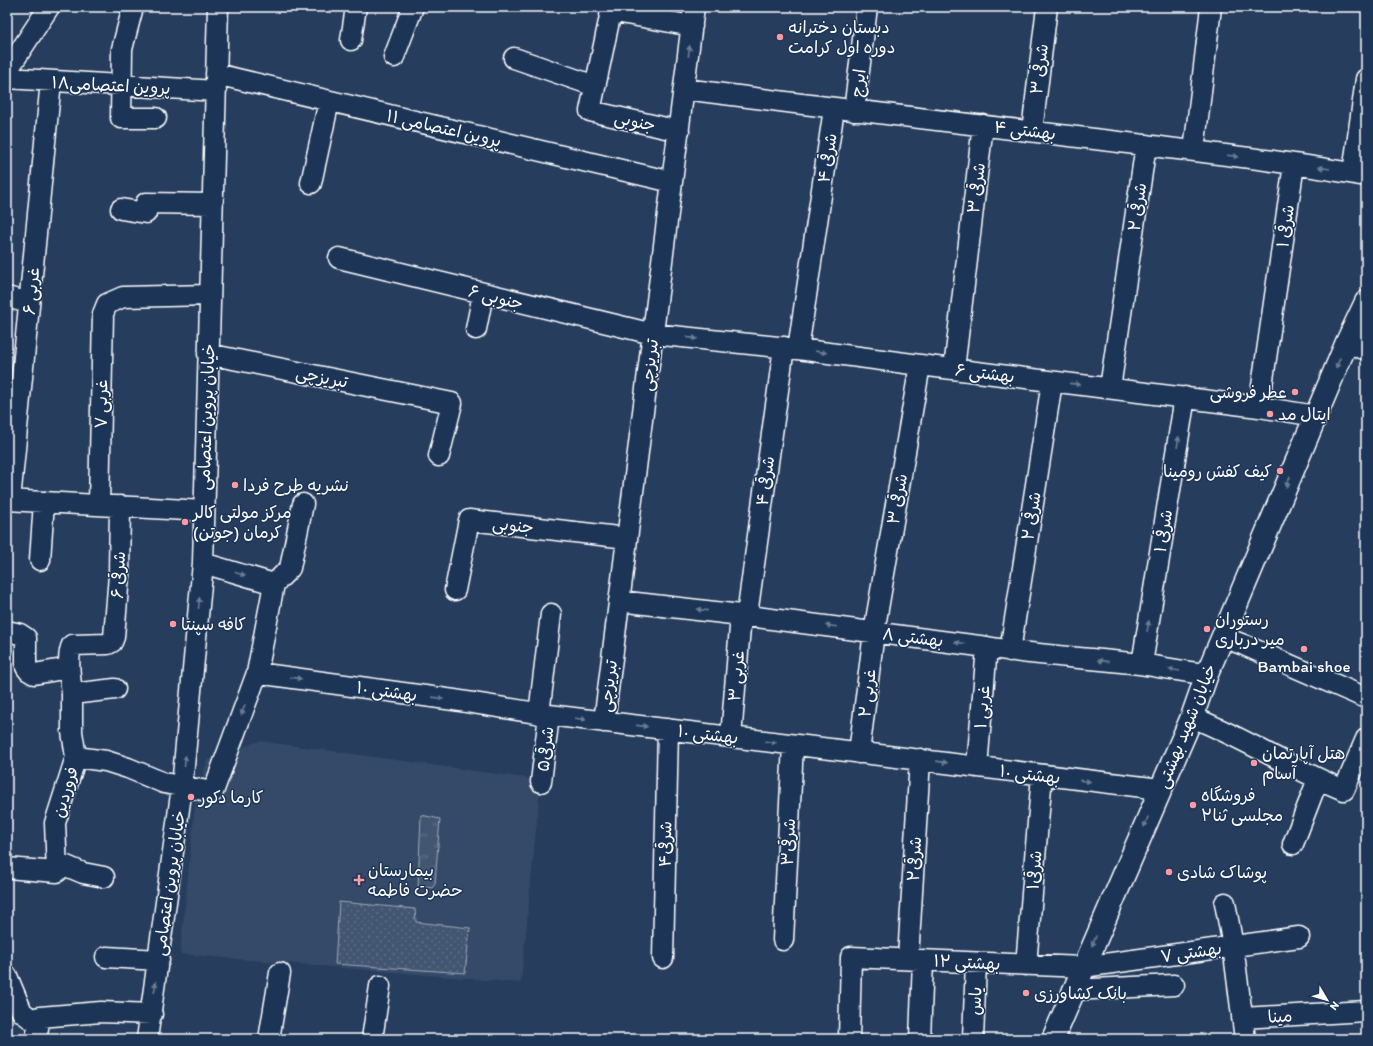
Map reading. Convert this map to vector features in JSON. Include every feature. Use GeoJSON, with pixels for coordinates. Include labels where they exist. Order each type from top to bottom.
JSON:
{"type":"FeatureCollection","features":[{"type":"Feature","properties":{"kind":"main road","name":"خیابان شهید بهشتی"},"geometry":{"type":"LineString","coordinates":[[1053,1039],[1192,717],[1207,674],[1316,416],[1356,346],[1366,302]]}},
{"type":"Feature","properties":{"kind":"street"},"geometry":{"type":"LineString","coordinates":[[7,71],[49,7]]}},
{"type":"Feature","properties":{"kind":"street"},"geometry":{"type":"LineString","coordinates":[[133,7],[122,49],[121,118],[156,118]]}},
{"type":"Feature","properties":{"kind":"street","name":"خیابان پروین اعتصامی"},"geometry":{"type":"LineString","coordinates":[[147,1039],[152,1014],[182,787],[203,563],[218,7]]}},
{"type":"Feature","properties":{"kind":"street"},"geometry":{"type":"LineString","coordinates":[[352,40],[356,7]]}},
{"type":"Feature","properties":{"kind":"street"},"geometry":{"type":"LineString","coordinates":[[394,57],[413,7]]}},
{"type":"Feature","properties":{"kind":"street","name":"ایرج"},"geometry":{"type":"LineString","coordinates":[[854,112],[867,7]]}},
{"type":"Feature","properties":{"kind":"street","name":"۳ شرقی"},"geometry":{"type":"LineString","coordinates":[[1032,131],[1047,7]]}},
{"type":"Feature","properties":{"kind":"street"},"geometry":{"type":"LineString","coordinates":[[1194,151],[1211,7]]}},
{"type":"Feature","properties":{"kind":"street"},"geometry":{"type":"LineString","coordinates":[[514,58],[595,86],[611,9],[693,16]]}},
{"type":"Feature","properties":{"kind":"street","name":"تبریزچی"},"geometry":{"type":"LineString","coordinates":[[604,722],[693,16]]}},
{"type":"Feature","properties":{"kind":"street","name":"پروین اعتصامی۱۸"},"geometry":{"type":"LineString","coordinates":[[7,78],[121,85],[216,82]]}},
{"type":"Feature","properties":{"kind":"street"},"geometry":{"type":"LineString","coordinates":[[1360,174],[1366,79]]}},
{"type":"Feature","properties":{"kind":"street","name":"غربی ۶"},"geometry":{"type":"LineString","coordinates":[[9,500],[51,81]]}},
{"type":"Feature","properties":{"kind":"street","name":"پروین اعتصامی ۱۱"},"geometry":{"type":"LineString","coordinates":[[216,82],[330,101],[672,182]]}},
{"type":"Feature","properties":{"kind":"street","name":"جنوبی"},"geometry":{"type":"LineString","coordinates":[[595,86],[590,111],[679,131]]}},
{"type":"Feature","properties":{"kind":"street","name":"بهشتی ۴"},"geometry":{"type":"LineString","coordinates":[[684,90],[854,112],[983,125],[1146,145],[1360,174]]}},
{"type":"Feature","properties":{"kind":"street"},"geometry":{"type":"LineString","coordinates":[[311,183],[330,101]]}},
{"type":"Feature","properties":{"kind":"street","name":"شرقی ۴"},"geometry":{"type":"LineString","coordinates":[[744,615],[834,109]]}},
{"type":"Feature","properties":{"kind":"street","name":"شرقی ۳"},"geometry":{"type":"LineString","coordinates":[[954,370],[983,125]]}},
{"type":"Feature","properties":{"kind":"street","name":"شرقی ۲"},"geometry":{"type":"LineString","coordinates":[[1110,388],[1146,145]]}},
{"type":"Feature","properties":{"kind":"street","name":"شرقی ۱"},"geometry":{"type":"LineString","coordinates":[[1259,407],[1294,164]]}},
{"type":"Feature","properties":{"kind":"street"},"geometry":{"type":"LineString","coordinates":[[121,209],[146,213],[146,203],[212,204]]}},
{"type":"Feature","properties":{"kind":"street","name":"جنوبی ۶"},"geometry":{"type":"LineString","coordinates":[[339,258],[653,334]]}},
{"type":"Feature","properties":{"kind":"street"},"geometry":{"type":"LineString","coordinates":[[476,329],[483,294]]}},
{"type":"Feature","properties":{"kind":"street","name":"غربی ۷"},"geometry":{"type":"LineString","coordinates":[[99,505],[103,314],[107,304],[123,298],[210,295]]}},
{"type":"Feature","properties":{"kind":"street"},"geometry":{"type":"LineString","coordinates":[[7,297],[29,304]]}},
{"type":"Feature","properties":{"kind":"street","name":"بهشتی ۶"},"geometry":{"type":"LineString","coordinates":[[653,334],[791,348],[920,366],[1185,397],[1316,416]]}},
{"type":"Feature","properties":{"kind":"street","name":"تبریزچی"},"geometry":{"type":"LineString","coordinates":[[208,354],[452,403],[439,456]]}},
{"type":"Feature","properties":{"kind":"street","name":"شرقی ۳"},"geometry":{"type":"LineString","coordinates":[[874,632],[920,366]]}},
{"type":"Feature","properties":{"kind":"street","name":"شرقی ۲"},"geometry":{"type":"LineString","coordinates":[[1010,651],[1052,382]]}},
{"type":"Feature","properties":{"kind":"street","name":"شرقی ۱"},"geometry":{"type":"LineString","coordinates":[[1142,664],[1185,397]]}},
{"type":"Feature","properties":{"kind":"street"},"geometry":{"type":"LineString","coordinates":[[9,500],[204,511]]}},
{"type":"Feature","properties":{"kind":"street"},"geometry":{"type":"LineString","coordinates":[[40,560],[44,502]]}},
{"type":"Feature","properties":{"kind":"street"},"geometry":{"type":"LineString","coordinates":[[7,632],[20,634],[26,638],[26,667],[29,672],[34,674],[69,668],[72,694],[72,732],[76,757],[106,761],[128,768],[164,783],[213,792],[257,673],[274,584],[290,568],[303,504]]}},
{"type":"Feature","properties":{"kind":"street","name":"شرقی ۶"},"geometry":{"type":"LineString","coordinates":[[69,668],[70,649],[72,645],[108,644],[112,642],[114,637],[119,575],[120,506]]}},
{"type":"Feature","properties":{"kind":"street","name":"جنوبی"},"geometry":{"type":"LineString","coordinates":[[455,590],[469,520],[627,538]]}},
{"type":"Feature","properties":{"kind":"street"},"geometry":{"type":"LineString","coordinates":[[203,563],[274,584]]}},
{"type":"Feature","properties":{"kind":"street","name":"بهشتی ۸"},"geometry":{"type":"LineString","coordinates":[[619,602],[744,615],[1010,651],[1142,664],[1186,672],[1207,674]]}},
{"type":"Feature","properties":{"kind":"street","name":"شرقی۵"},"geometry":{"type":"LineString","coordinates":[[541,782],[551,614]]}},
{"type":"Feature","properties":{"kind":"street","name":"غربی ۳"},"geometry":{"type":"LineString","coordinates":[[731,737],[744,615]]}},
{"type":"Feature","properties":{"kind":"street","name":"غربی ۲"},"geometry":{"type":"LineString","coordinates":[[859,753],[874,632]]}},
{"type":"Feature","properties":{"kind":"street"},"geometry":{"type":"LineString","coordinates":[[1223,637],[1366,698]]}},
{"type":"Feature","properties":{"kind":"street","name":"غربی ۱"},"geometry":{"type":"LineString","coordinates":[[977,767],[987,647]]}},
{"type":"Feature","properties":{"kind":"street","name":"بهشتی ۱۰"},"geometry":{"type":"LineString","coordinates":[[257,673],[604,722],[920,759],[1042,776],[1160,789]]}},
{"type":"Feature","properties":{"kind":"street"},"geometry":{"type":"LineString","coordinates":[[72,694],[115,689]]}},
{"type":"Feature","properties":{"kind":"street"},"geometry":{"type":"LineString","coordinates":[[1192,717],[1214,726],[1318,780],[1344,790],[1366,739]]}},
{"type":"Feature","properties":{"kind":"street","name":"شرقی۴"},"geometry":{"type":"LineString","coordinates":[[663,958],[668,729]]}},
{"type":"Feature","properties":{"kind":"street","name":"شرقی۳"},"geometry":{"type":"LineString","coordinates":[[783,940],[793,745]]}},
{"type":"Feature","properties":{"kind":"street","name":"فروردین"},"geometry":{"type":"LineString","coordinates":[[57,862],[55,823],[76,757]]}},
{"type":"Feature","properties":{"kind":"street","name":"شرقی۲"},"geometry":{"type":"LineString","coordinates":[[916,960],[920,759]]}},
{"type":"Feature","properties":{"kind":"street","name":"شرقی۱"},"geometry":{"type":"LineString","coordinates":[[1026,965],[1042,776]]}},
{"type":"Feature","properties":{"kind":"street"},"geometry":{"type":"LineString","coordinates":[[1293,844],[1318,780]]}},
{"type":"Feature","properties":{"kind":"street"},"geometry":{"type":"LineString","coordinates":[[7,868],[57,872],[57,862],[83,872],[104,877]]}},
{"type":"Feature","properties":{"kind":"street"},"geometry":{"type":"LineString","coordinates":[[1225,903],[1233,946],[1245,1039]]}},
{"type":"Feature","properties":{"kind":"street","name":"بهشتی ۷"},"geometry":{"type":"LineString","coordinates":[[1083,967],[1299,937]]}},
{"type":"Feature","properties":{"kind":"street"},"geometry":{"type":"LineString","coordinates":[[106,957],[159,960]]}},
{"type":"Feature","properties":{"kind":"street","name":"بهشتی ۱۲"},"geometry":{"type":"LineString","coordinates":[[850,1039],[851,957],[1083,967]]}},
{"type":"Feature","properties":{"kind":"street"},"geometry":{"type":"LineString","coordinates":[[916,960],[920,1039]]}},
{"type":"Feature","properties":{"kind":"street","name":"یاس"},"geometry":{"type":"LineString","coordinates":[[973,1039],[976,962]]}},
{"type":"Feature","properties":{"kind":"street"},"geometry":{"type":"LineString","coordinates":[[269,1039],[280,973]]}},
{"type":"Feature","properties":{"kind":"street"},"geometry":{"type":"LineString","coordinates":[[7,976],[22,1012],[31,1019],[101,1012],[152,1014]]}},
{"type":"Feature","properties":{"kind":"street"},"geometry":{"type":"LineString","coordinates":[[1074,990],[1174,985]]}},
{"type":"Feature","properties":{"kind":"street"},"geometry":{"type":"LineString","coordinates":[[372,1039],[380,986]]}},
{"type":"Feature","properties":{"kind":"street","name":"مینا"},"geometry":{"type":"LineString","coordinates":[[1242,1018],[1366,1011]]}},
{"type":"Feature","properties":{"kind":"street"},"geometry":{"type":"LineString","coordinates":[[36,1039],[40,1017]]}},
{"type":"Feature","properties":{"kind":"shaded area","name":"بیمارستان حضرت فاطمه"},"geometry":{"type":"Polygon","coordinates":[[[260,741],[541,780],[521,983],[180,954],[195,806],[207,760],[260,741]]]}},
{"type":"Feature","properties":{"kind":"green space"},"geometry":{"type":"Polygon","coordinates":[[[421,815],[440,819],[435,884],[432,888],[418,886],[421,815]]]}},
{"type":"Feature","properties":{"kind":"green space"},"geometry":{"type":"Polygon","coordinates":[[[339,902],[415,909],[416,922],[470,928],[465,973],[335,964],[339,902]]]}},
{"type":"Feature","properties":{"kind":"place","name":"دبستان دخترانه دوره اول کرامت"},"geometry":{"type":"Point","coordinates":[780,37]}},
{"type":"Feature","properties":{"kind":"place","name":"عطر فروشی"},"geometry":{"type":"Point","coordinates":[1295,392]}},
{"type":"Feature","properties":{"kind":"place","name":"ایتال مد"},"geometry":{"type":"Point","coordinates":[1270,414]}},
{"type":"Feature","properties":{"kind":"place","name":"کیف کفش رومینا"},"geometry":{"type":"Point","coordinates":[1280,471]}},
{"type":"Feature","properties":{"kind":"place","name":"نشریه طرح فردا"},"geometry":{"type":"Point","coordinates":[235,485]}},
{"type":"Feature","properties":{"kind":"place","name":"مرکز مولتی کالر کرمان (جوتن)"},"geometry":{"type":"Point","coordinates":[185,522]}},
{"type":"Feature","properties":{"kind":"place","name":"کافه سپنتا"},"geometry":{"type":"Point","coordinates":[173,624]}},
{"type":"Feature","properties":{"kind":"place","name":"رستوران میر درباری"},"geometry":{"type":"Point","coordinates":[1207,629]}},
{"type":"Feature","properties":{"kind":"place","name":"Bambai shoe"},"geometry":{"type":"Point","coordinates":[1304,649]}},
{"type":"Feature","properties":{"kind":"place","name":"هتل آپارتمان آسام"},"geometry":{"type":"Point","coordinates":[1254,763]}},
{"type":"Feature","properties":{"kind":"place","name":"کارما دکور"},"geometry":{"type":"Point","coordinates":[191,797]}},
{"type":"Feature","properties":{"kind":"place","name":"فروشگاه مجلسی ثنا۲"},"geometry":{"type":"Point","coordinates":[1193,805]}},
{"type":"Feature","properties":{"kind":"place","name":"پوشاک شادی"},"geometry":{"type":"Point","coordinates":[1169,872]}},
{"type":"Feature","properties":{"kind":"place","name":"بیمارستان حضرت فاطمه"},"geometry":{"type":"Point","coordinates":[359,880]}},
{"type":"Feature","properties":{"kind":"place","name":"بانک کشاورزی"},"geometry":{"type":"Point","coordinates":[1026,993]}}]}
